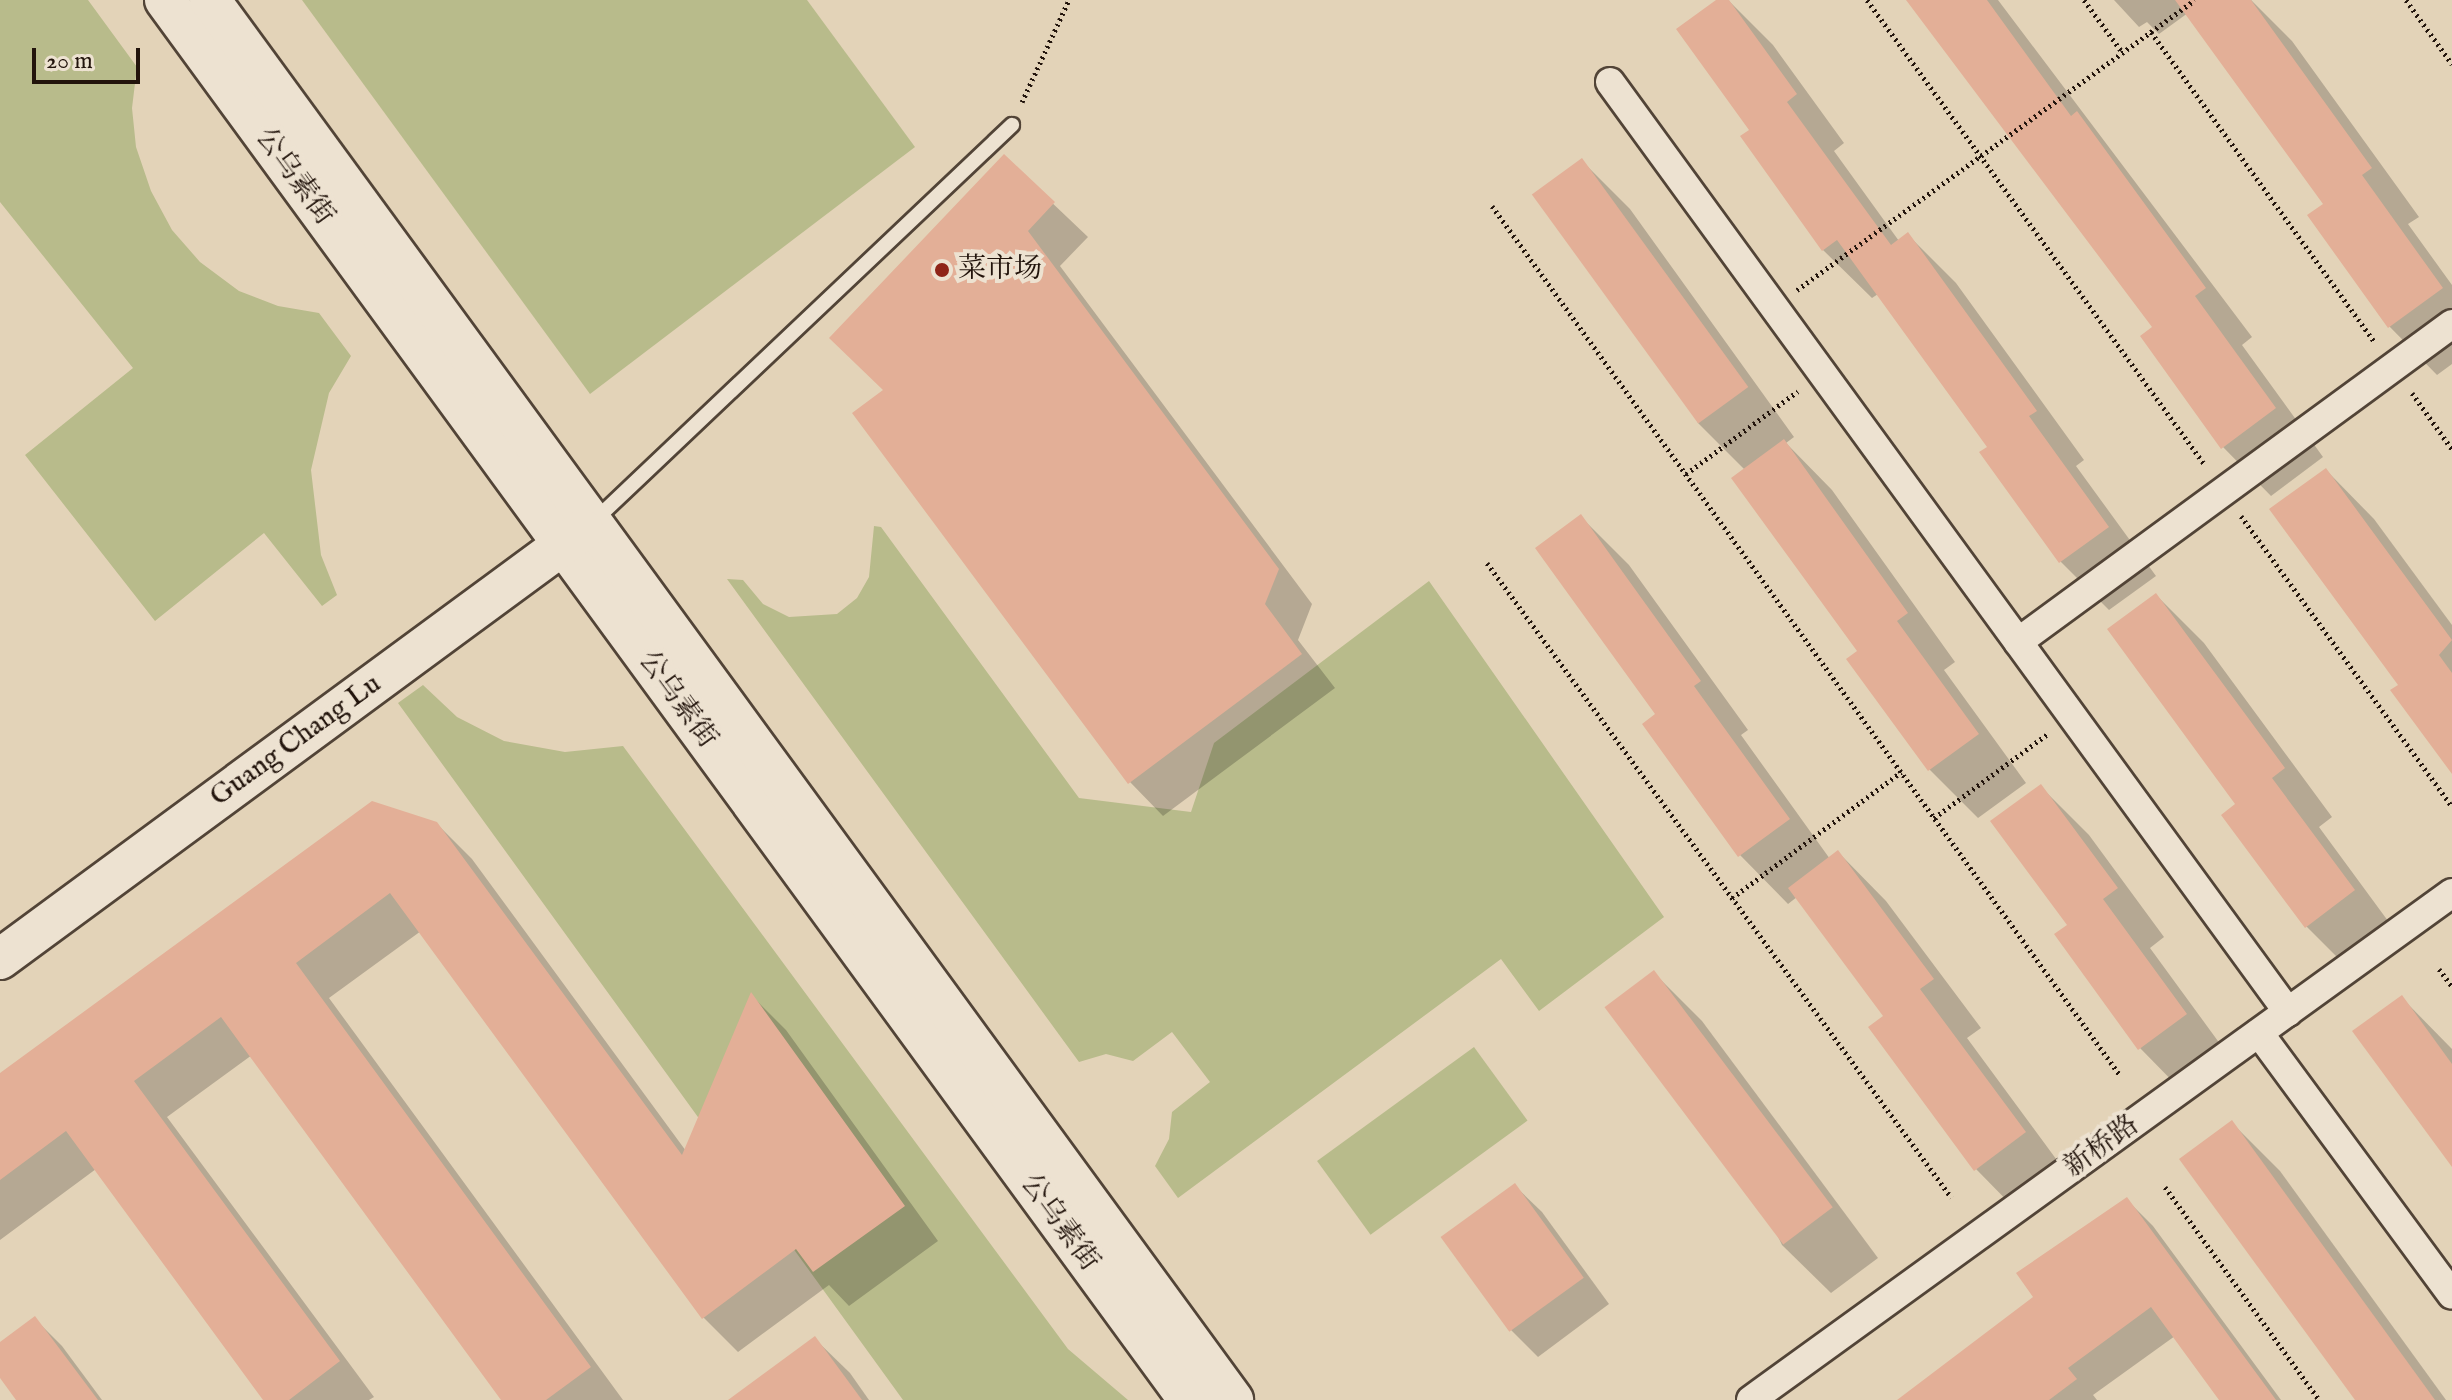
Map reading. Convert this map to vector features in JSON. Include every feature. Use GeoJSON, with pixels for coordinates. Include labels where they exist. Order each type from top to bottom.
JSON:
{"type":"FeatureCollection","features":[{"type":"Feature","properties":{"kind":"main road","name":"公乌素街"},"geometry":{"type":"LineString","coordinates":[[165,0],[578,534],[1233,1400]]}},
{"type":"Feature","properties":{"kind":"main road","name":"公乌素街"},"geometry":{"type":"LineString","coordinates":[[210,0],[578,534],[1189,1400]]}},
{"type":"Feature","properties":{"kind":"main road","name":"Guang Chang Lu"},"geometry":{"type":"LineString","coordinates":[[0,959],[578,534]]}},
{"type":"Feature","properties":{"kind":"street"},"geometry":{"type":"LineString","coordinates":[[1610,82],[2288,1012]]}},
{"type":"Feature","properties":{"kind":"street"},"geometry":{"type":"LineString","coordinates":[[2018,642],[2452,324]]}},
{"type":"Feature","properties":{"kind":"street","name":"新桥路"},"geometry":{"type":"LineString","coordinates":[[1751,1400],[2452,893]]}},
{"type":"Feature","properties":{"kind":"street"},"geometry":{"type":"LineString","coordinates":[[2259,1033],[2452,1295]]}},
{"type":"Feature","properties":{"kind":"lane"},"geometry":{"type":"LineString","coordinates":[[578,534],[1012,125]]}},
{"type":"Feature","properties":{"kind":"path"},"geometry":{"type":"LineString","coordinates":[[1012,125],[1069,0]]}},
{"type":"Feature","properties":{"kind":"path"},"geometry":{"type":"LineString","coordinates":[[1867,0],[2212,475]]}},
{"type":"Feature","properties":{"kind":"path"},"geometry":{"type":"LineString","coordinates":[[2084,0],[2123,53]]}},
{"type":"Feature","properties":{"kind":"path"},"geometry":{"type":"LineString","coordinates":[[1774,307],[2195,0]]}},
{"type":"Feature","properties":{"kind":"path"},"geometry":{"type":"LineString","coordinates":[[2406,0],[2452,64]]}},
{"type":"Feature","properties":{"kind":"path"},"geometry":{"type":"LineString","coordinates":[[2151,32],[2379,348]]}},
{"type":"Feature","properties":{"kind":"path"},"geometry":{"type":"LineString","coordinates":[[1492,206],[2120,1075]]}},
{"type":"Feature","properties":{"kind":"path"},"geometry":{"type":"LineString","coordinates":[[1686,474],[1822,373]]}},
{"type":"Feature","properties":{"kind":"path"},"geometry":{"type":"LineString","coordinates":[[2406,386],[2452,449]]}},
{"type":"Feature","properties":{"kind":"path"},"geometry":{"type":"LineString","coordinates":[[2239,513],[2452,806]]}},
{"type":"Feature","properties":{"kind":"path"},"geometry":{"type":"LineString","coordinates":[[1487,563],[1951,1197]]}},
{"type":"Feature","properties":{"kind":"path"},"geometry":{"type":"LineString","coordinates":[[1934,818],[2072,716]]}},
{"type":"Feature","properties":{"kind":"path"},"geometry":{"type":"LineString","coordinates":[[1732,898],[1901,772]]}},
{"type":"Feature","properties":{"kind":"path"},"geometry":{"type":"LineString","coordinates":[[2439,969],[2452,986]]}},
{"type":"Feature","properties":{"kind":"path"},"geometry":{"type":"LineString","coordinates":[[2165,1187],[2319,1400]]}},
{"type":"Feature","properties":{"kind":"green space"},"geometry":{"type":"Polygon","coordinates":[[[0,0],[88,0],[137,67],[132,108],[136,147],[151,191],[172,230],[200,262],[239,291],[278,306],[319,313],[351,356],[329,393],[311,470],[321,555],[337,595],[322,606],[264,533],[155,621],[25,455],[133,368],[0,202],[0,0]]]}},
{"type":"Feature","properties":{"kind":"green space"},"geometry":{"type":"Polygon","coordinates":[[[302,0],[807,0],[915,147],[590,394],[302,0]]]}},
{"type":"Feature","properties":{"kind":"green space"},"geometry":{"type":"Polygon","coordinates":[[[874,526],[881,527],[1079,798],[1191,812],[1214,743],[1429,581],[1664,917],[1539,1011],[1501,959],[1178,1198],[1155,1166],[1169,1139],[1172,1112],[1210,1082],[1172,1032],[1133,1061],[1106,1054],[1079,1062],[727,579],[743,580],[763,604],[789,617],[837,614],[857,598],[869,577],[874,526]]]}},
{"type":"Feature","properties":{"kind":"green space"},"geometry":{"type":"Polygon","coordinates":[[[423,685],[457,717],[504,741],[565,752],[623,746],[1068,1349],[1128,1400],[903,1400],[398,703],[423,685]]]}},
{"type":"Feature","properties":{"kind":"green space"},"geometry":{"type":"Polygon","coordinates":[[[1474,1047],[1527,1121],[1371,1235],[1317,1161],[1474,1047]]]}},
{"type":"Feature","properties":{"kind":"building"},"geometry":{"type":"Polygon","coordinates":[[[1716,0],[1729,0],[1797,94],[1787,102],[1891,245],[1908,232],[2037,411],[2029,416],[2109,527],[2059,563],[1979,452],[1987,447],[1837,240],[1822,251],[1740,136],[1749,130],[1676,29],[1716,0]]]}},
{"type":"Feature","properties":{"kind":"building"},"geometry":{"type":"Polygon","coordinates":[[[1906,0],[1987,0],[2071,116],[2077,111],[2206,288],[2195,296],[2276,408],[2221,449],[2140,336],[2152,327],[1906,0]]]}},
{"type":"Feature","properties":{"kind":"building"},"geometry":{"type":"Polygon","coordinates":[[[2175,0],[2251,0],[2372,168],[2362,175],[2443,288],[2388,328],[2307,215],[2323,204],[2175,0]]]}},
{"type":"Feature","properties":{"kind":"building"},"geometry":{"type":"Polygon","coordinates":[[[1004,154],[1055,202],[1028,231],[1279,569],[1265,604],[1302,654],[1128,784],[852,413],[883,390],[829,338],[1004,154]]]}},
{"type":"Feature","properties":{"kind":"building"},"geometry":{"type":"Polygon","coordinates":[[[1582,158],[1748,387],[1698,423],[1532,194],[1582,158]]]}},
{"type":"Feature","properties":{"kind":"building"},"geometry":{"type":"Polygon","coordinates":[[[1784,439],[1908,613],[1897,621],[1979,734],[1928,771],[1846,659],[1857,651],[1731,478],[1784,439]]]}},
{"type":"Feature","properties":{"kind":"building"},"geometry":{"type":"Polygon","coordinates":[[[2326,468],[2452,640],[2439,655],[2452,673],[2452,774],[2390,690],[2398,685],[2269,509],[2326,468]]]}},
{"type":"Feature","properties":{"kind":"building"},"geometry":{"type":"Polygon","coordinates":[[[1581,514],[1701,681],[1694,686],[1790,819],[1738,857],[1642,724],[1655,714],[1535,548],[1581,514]]]}},
{"type":"Feature","properties":{"kind":"building"},"geometry":{"type":"Polygon","coordinates":[[[2156,593],[2285,768],[2272,778],[2355,890],[2305,928],[2221,815],[2235,804],[2107,629],[2156,593]]]}},
{"type":"Feature","properties":{"kind":"building"},"geometry":{"type":"Polygon","coordinates":[[[2041,784],[2118,888],[2103,899],[2187,1014],[2138,1050],[2054,934],[2067,925],[1990,821],[2041,784]]]}},
{"type":"Feature","properties":{"kind":"building"},"geometry":{"type":"Polygon","coordinates":[[[372,801],[437,822],[682,1155],[751,992],[905,1206],[813,1272],[796,1249],[702,1319],[390,893],[296,963],[591,1367],[546,1400],[501,1400],[221,1017],[134,1081],[340,1361],[289,1400],[263,1400],[66,1131],[0,1180],[0,1073],[372,801]]]}},
{"type":"Feature","properties":{"kind":"building"},"geometry":{"type":"Polygon","coordinates":[[[1838,850],[1934,979],[1920,989],[2026,1132],[1974,1171],[1868,1027],[1883,1016],[1788,888],[1838,850]]]}},
{"type":"Feature","properties":{"kind":"building"},"geometry":{"type":"Polygon","coordinates":[[[1654,970],[1833,1207],[1783,1245],[1604,1007],[1654,970]]]}},
{"type":"Feature","properties":{"kind":"building"},"geometry":{"type":"Polygon","coordinates":[[[2402,995],[2452,1064],[2452,1167],[2352,1031],[2402,995]]]}},
{"type":"Feature","properties":{"kind":"building"},"geometry":{"type":"Polygon","coordinates":[[[2232,1120],[2435,1400],[2355,1400],[2179,1159],[2232,1120]]]}},
{"type":"Feature","properties":{"kind":"building"},"geometry":{"type":"Polygon","coordinates":[[[1515,1183],[1584,1278],[1509,1332],[1441,1237],[1515,1183]]]}},
{"type":"Feature","properties":{"kind":"building"},"geometry":{"type":"Polygon","coordinates":[[[2127,1197],[2276,1400],[2219,1400],[2151,1307],[2068,1368],[2077,1379],[2049,1400],[1897,1400],[2033,1297],[2016,1273],[2127,1197]]]}},
{"type":"Feature","properties":{"kind":"building"},"geometry":{"type":"Polygon","coordinates":[[[35,1316],[98,1400],[16,1400],[0,1378],[0,1342],[35,1316]]]}},
{"type":"Feature","properties":{"kind":"building"},"geometry":{"type":"Polygon","coordinates":[[[815,1336],[862,1400],[728,1400],[815,1336]]]}},
{"type":"Feature","properties":{"kind":"place","name":"菜市场"},"geometry":{"type":"Point","coordinates":[942,270]}}]}
